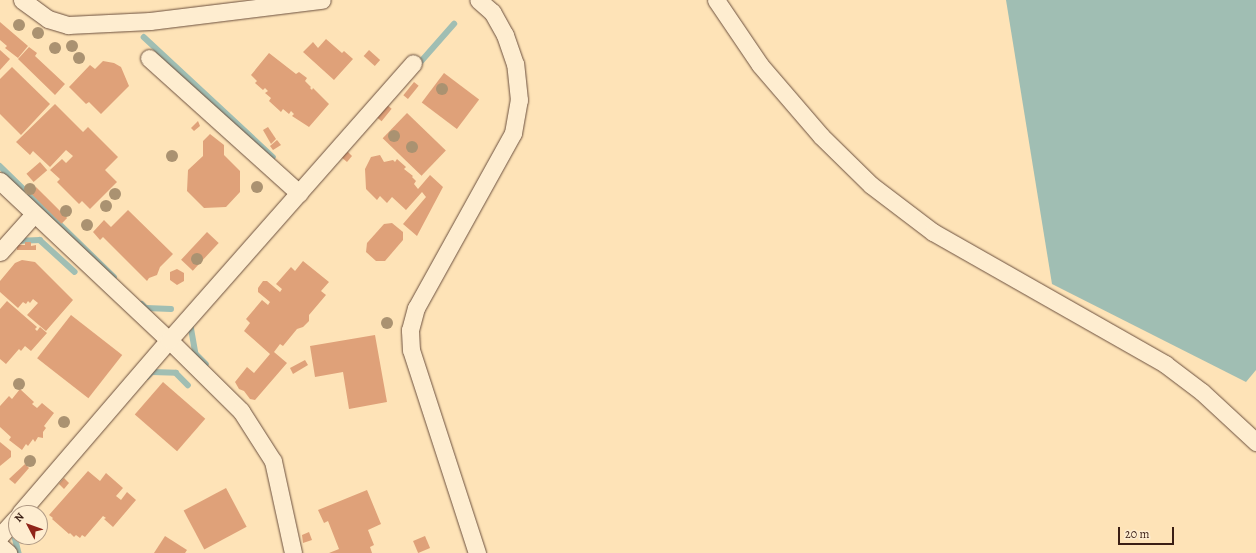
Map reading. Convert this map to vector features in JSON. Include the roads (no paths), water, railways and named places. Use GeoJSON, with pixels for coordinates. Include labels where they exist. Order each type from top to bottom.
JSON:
{"type":"FeatureCollection","features":[{"type":"Feature","properties":{"kind":"street"},"geometry":{"type":"LineString","coordinates":[[22,0],[48,19],[68,25],[150,21],[322,0]]}},
{"type":"Feature","properties":{"kind":"street"},"geometry":{"type":"LineString","coordinates":[[477,553],[411,350],[410,330],[416,308],[512,133],[519,100],[515,64],[505,35],[492,12],[478,0]]}},
{"type":"Feature","properties":{"kind":"street"},"geometry":{"type":"LineString","coordinates":[[716,0],[760,65],[821,136],[871,185],[933,232],[1165,364],[1202,392],[1256,442]]}},
{"type":"Feature","properties":{"kind":"street"},"geometry":{"type":"LineString","coordinates":[[149,58],[299,193]]}},
{"type":"Feature","properties":{"kind":"street"},"geometry":{"type":"LineString","coordinates":[[27,505],[169,340],[412,63]]}},
{"type":"Feature","properties":{"kind":"street"},"geometry":{"type":"LineString","coordinates":[[0,181],[242,411],[273,461],[293,553]]}},
{"type":"Feature","properties":{"kind":"street"},"geometry":{"type":"LineString","coordinates":[[0,252],[34,214]]}},
{"type":"Feature","properties":{"kind":"street"},"geometry":{"type":"LineString","coordinates":[[0,536],[8,527]]}},
{"type":"Feature","properties":{"kind":"street"},"geometry":{"type":"LineString","coordinates":[[0,546],[8,553]]}},
{"type":"Feature","properties":{"kind":"water"},"geometry":{"type":"Polygon","coordinates":[[[1006,0],[1256,0],[1256,370],[1246,382],[1052,284],[1006,0]]]}},
{"type":"Feature","properties":{"kind":"waterway"},"geometry":{"type":"LineString","coordinates":[[417,66],[454,24]]}},
{"type":"Feature","properties":{"kind":"waterway"},"geometry":{"type":"LineString","coordinates":[[144,37],[273,157]]}},
{"type":"Feature","properties":{"kind":"waterway"},"geometry":{"type":"LineString","coordinates":[[0,166],[114,277]]}},
{"type":"Feature","properties":{"kind":"waterway"},"geometry":{"type":"LineString","coordinates":[[15,241],[40,240],[75,272]]}},
{"type":"Feature","properties":{"kind":"waterway"},"geometry":{"type":"LineString","coordinates":[[142,304],[146,308],[171,309]]}},
{"type":"Feature","properties":{"kind":"waterway"},"geometry":{"type":"LineString","coordinates":[[194,322],[191,326],[196,354],[206,364]]}},
{"type":"Feature","properties":{"kind":"waterway"},"geometry":{"type":"LineString","coordinates":[[147,377],[152,372],[176,373],[188,385]]}},
{"type":"Feature","properties":{"kind":"waterway"},"geometry":{"type":"LineString","coordinates":[[17,545],[19,553]]}}]}
